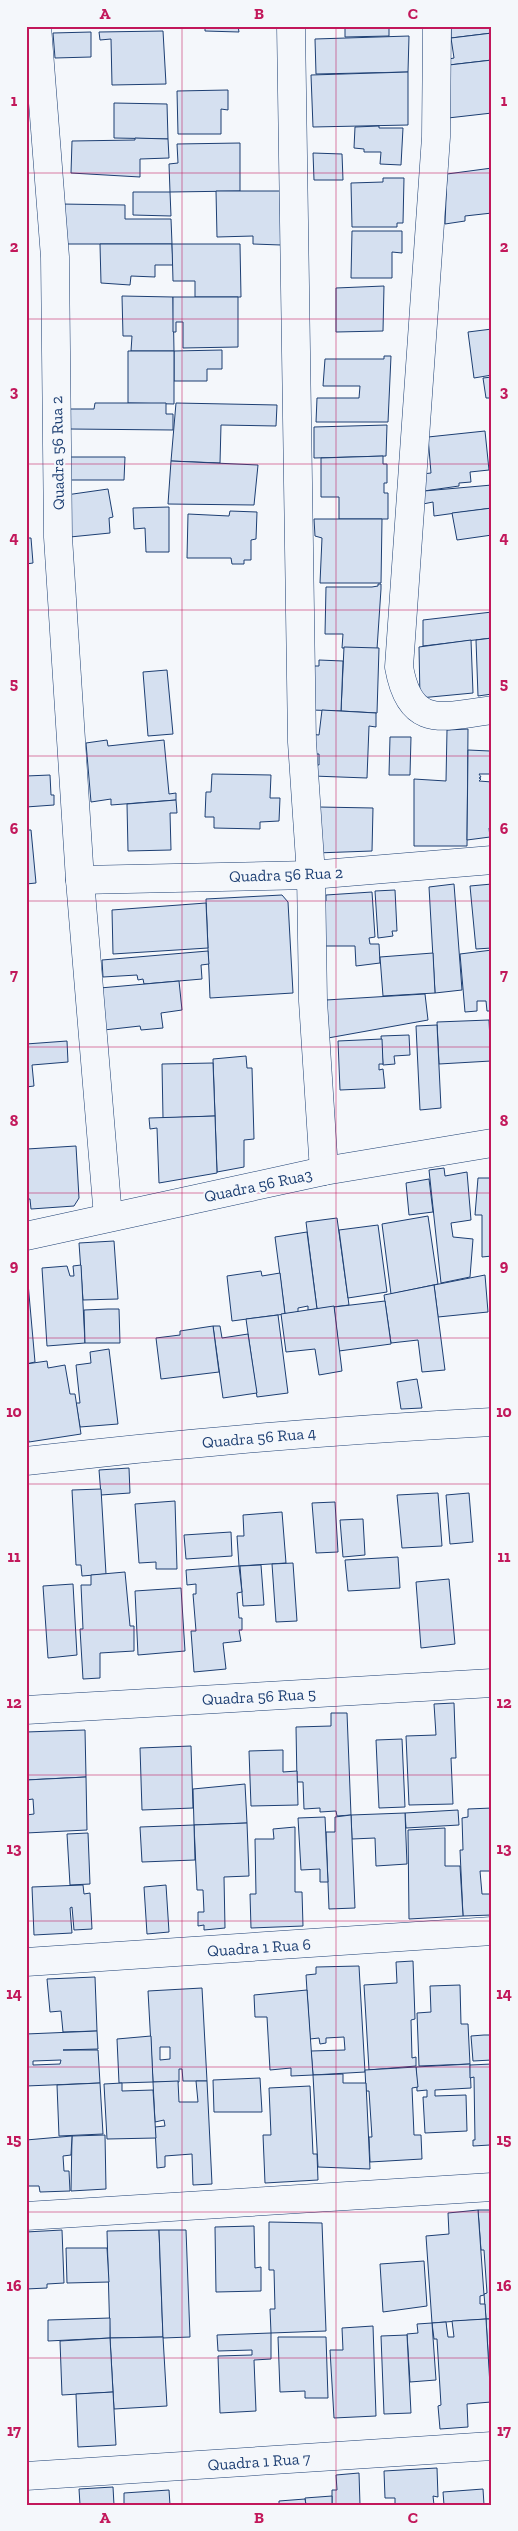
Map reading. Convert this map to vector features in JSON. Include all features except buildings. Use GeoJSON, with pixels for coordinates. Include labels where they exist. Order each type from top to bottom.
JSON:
{"type":"FeatureCollection","features":[{"type":"Feature","properties":{"kind":"street","name":"Quadra 56 Rua 2"},"geometry":{"type":"LineString","coordinates":[[37,26],[55,257],[58,536],[80,880],[108,1217]]}},
{"type":"Feature","properties":{"kind":"street"},"geometry":{"type":"LineString","coordinates":[[291,26],[302,742],[311,875],[313,1001],[324,1171]]}},
{"type":"Feature","properties":{"kind":"street"},"geometry":{"type":"LineString","coordinates":[[437,26],[436,137],[399,667],[403,689],[417,710],[435,715],[492,710]]}},
{"type":"Feature","properties":{"kind":"street","name":"Quadra 56 Rua 2"},"geometry":{"type":"LineString","coordinates":[[80,880],[311,875],[492,860]]}},
{"type":"Feature","properties":{"kind":"street","name":"Quadra 56 Rua3"},"geometry":{"type":"LineString","coordinates":[[26,1236],[324,1171],[492,1142]]}},
{"type":"Feature","properties":{"kind":"street","name":"Quadra 56 Rua 4"},"geometry":{"type":"LineString","coordinates":[[26,1461],[185,1443],[370,1428],[492,1422]]}},
{"type":"Feature","properties":{"kind":"street","name":"Quadra 56 Rua 5"},"geometry":{"type":"LineString","coordinates":[[26,1710],[492,1683]]}},
{"type":"Feature","properties":{"kind":"street","name":"Quadra 1 Rua 6"},"geometry":{"type":"LineString","coordinates":[[26,1962],[492,1931]]}},
{"type":"Feature","properties":{"kind":"street"},"geometry":{"type":"LineString","coordinates":[[26,2216],[492,2187]]}},
{"type":"Feature","properties":{"kind":"street","name":"Quadra 1 Rua 7"},"geometry":{"type":"LineString","coordinates":[[26,2476],[492,2446]]}}]}
